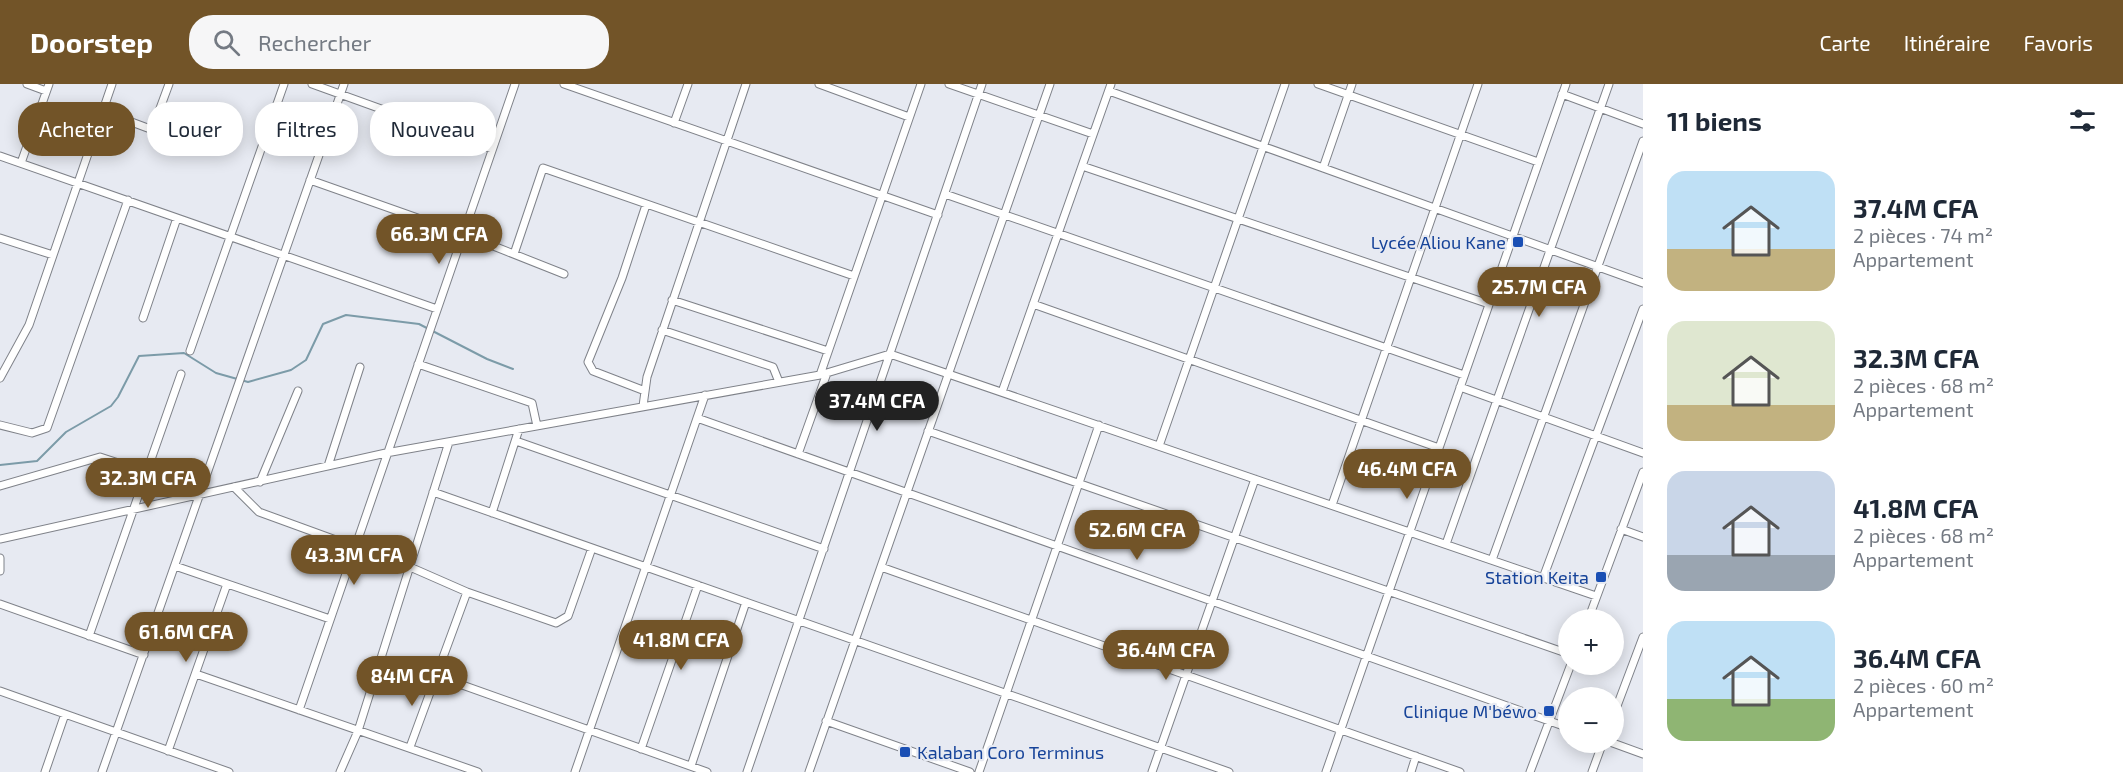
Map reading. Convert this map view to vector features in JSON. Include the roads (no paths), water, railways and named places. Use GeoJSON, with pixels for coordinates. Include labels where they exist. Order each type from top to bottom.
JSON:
{"type":"FeatureCollection","features":[{"type":"Feature","properties":{"kind":"street"},"geometry":{"type":"LineString","coordinates":[[21,163],[48,88],[27,84]]}},
{"type":"Feature","properties":{"kind":"street"},"geometry":{"type":"LineString","coordinates":[[105,102],[112,84]]}},
{"type":"Feature","properties":{"kind":"street"},"geometry":{"type":"LineString","coordinates":[[162,102],[169,84]]}},
{"type":"Feature","properties":{"kind":"street"},"geometry":{"type":"LineString","coordinates":[[190,351],[284,84]]}},
{"type":"Feature","properties":{"kind":"street"},"geometry":{"type":"LineString","coordinates":[[312,84],[370,105]]}},
{"type":"Feature","properties":{"kind":"street"},"geometry":{"type":"LineString","coordinates":[[102,772],[344,84]]}},
{"type":"Feature","properties":{"kind":"street"},"geometry":{"type":"LineString","coordinates":[[496,138],[515,84]]}},
{"type":"Feature","properties":{"kind":"street"},"geometry":{"type":"LineString","coordinates":[[564,84],[938,215]]}},
{"type":"Feature","properties":{"kind":"street"},"geometry":{"type":"LineString","coordinates":[[674,123],[688,84]]}},
{"type":"Feature","properties":{"kind":"street"},"geometry":{"type":"LineString","coordinates":[[644,406],[645,391],[662,330],[746,84]]}},
{"type":"Feature","properties":{"kind":"street"},"geometry":{"type":"LineString","coordinates":[[819,84],[909,117]]}},
{"type":"Feature","properties":{"kind":"street"},"geometry":{"type":"LineString","coordinates":[[798,454],[824,374],[828,351],[921,84]]}},
{"type":"Feature","properties":{"kind":"street"},"geometry":{"type":"LineString","coordinates":[[949,84],[1093,134]]}},
{"type":"Feature","properties":{"kind":"street"},"geometry":{"type":"LineString","coordinates":[[747,772],[982,84]]}},
{"type":"Feature","properties":{"kind":"street"},"geometry":{"type":"LineString","coordinates":[[808,772],[1050,84]]}},
{"type":"Feature","properties":{"kind":"street"},"geometry":{"type":"LineString","coordinates":[[1159,446],[1285,84]]}},
{"type":"Feature","properties":{"kind":"street"},"geometry":{"type":"LineString","coordinates":[[1318,84],[1539,162]]}},
{"type":"Feature","properties":{"kind":"street"},"geometry":{"type":"LineString","coordinates":[[1323,168],[1352,84]]}},
{"type":"Feature","properties":{"kind":"street"},"geometry":{"type":"LineString","coordinates":[[1332,505],[1478,84]]}},
{"type":"Feature","properties":{"kind":"street"},"geometry":{"type":"LineString","coordinates":[[1557,84],[1600,108],[1643,124]]}},
{"type":"Feature","properties":{"kind":"street"},"geometry":{"type":"LineString","coordinates":[[1446,544],[1609,84]]}},
{"type":"Feature","properties":{"kind":"street"},"geometry":{"type":"LineString","coordinates":[[1002,392],[1110,88],[1263,147],[1643,283]]}},
{"type":"Feature","properties":{"kind":"street"},"geometry":{"type":"LineString","coordinates":[[1326,772],[1564,88]]}},
{"type":"Feature","properties":{"kind":"street"},"geometry":{"type":"LineString","coordinates":[[1492,560],[1643,141]]}},
{"type":"Feature","properties":{"kind":"street"},"geometry":{"type":"LineString","coordinates":[[0,156],[437,309]]}},
{"type":"Feature","properties":{"kind":"street"},"geometry":{"type":"LineString","coordinates":[[0,378],[28,325],[86,156]]}},
{"type":"Feature","properties":{"kind":"street"},"geometry":{"type":"LineString","coordinates":[[299,710],[490,156]]}},
{"type":"Feature","properties":{"kind":"street"},"geometry":{"type":"LineString","coordinates":[[1082,165],[1489,304]]}},
{"type":"Feature","properties":{"kind":"street"},"geometry":{"type":"LineString","coordinates":[[514,254],[543,168],[698,224],[854,276]]}},
{"type":"Feature","properties":{"kind":"street"},"geometry":{"type":"LineString","coordinates":[[310,180],[463,234],[564,274]]}},
{"type":"Feature","properties":{"kind":"street"},"geometry":{"type":"LineString","coordinates":[[945,194],[1464,375]]}},
{"type":"Feature","properties":{"kind":"street"},"geometry":{"type":"LineString","coordinates":[[0,425],[32,433],[47,428],[128,200]]}},
{"type":"Feature","properties":{"kind":"street"},"geometry":{"type":"LineString","coordinates":[[645,391],[593,370],[588,362],[622,278],[646,205]]}},
{"type":"Feature","properties":{"kind":"street"},"geometry":{"type":"LineString","coordinates":[[143,318],[177,218]]}},
{"type":"Feature","properties":{"kind":"street"},"geometry":{"type":"LineString","coordinates":[[0,238],[53,255]]}},
{"type":"Feature","properties":{"kind":"street"},"geometry":{"type":"LineString","coordinates":[[672,300],[828,351]]}},
{"type":"Feature","properties":{"kind":"street"},"geometry":{"type":"LineString","coordinates":[[1033,304],[1438,448]]}},
{"type":"Feature","properties":{"kind":"street"},"geometry":{"type":"LineString","coordinates":[[1543,578],[1643,309]]}},
{"type":"Feature","properties":{"kind":"street"},"geometry":{"type":"LineString","coordinates":[[662,330],[773,367],[779,382]]}},
{"type":"Feature","properties":{"kind":"street"},"geometry":{"type":"LineString","coordinates":[[0,539],[387,453],[824,374],[890,354],[1596,596]]}},
{"type":"Feature","properties":{"kind":"street"},"geometry":{"type":"LineString","coordinates":[[418,364],[532,403],[537,426]]}},
{"type":"Feature","properties":{"kind":"street"},"geometry":{"type":"LineString","coordinates":[[328,466],[360,367]]}},
{"type":"Feature","properties":{"kind":"street"},"geometry":{"type":"LineString","coordinates":[[89,636],[181,374]]}},
{"type":"Feature","properties":{"kind":"street"},"geometry":{"type":"LineString","coordinates":[[1460,387],[1643,453]]}},
{"type":"Feature","properties":{"kind":"street"},"geometry":{"type":"LineString","coordinates":[[260,482],[298,392]]}},
{"type":"Feature","properties":{"kind":"street"},"geometry":{"type":"LineString","coordinates":[[575,772],[705,395]]}},
{"type":"Feature","properties":{"kind":"street"},"geometry":{"type":"LineString","coordinates":[[697,418],[1558,724]]}},
{"type":"Feature","properties":{"kind":"street"},"geometry":{"type":"LineString","coordinates":[[979,772],[1099,425]]}},
{"type":"Feature","properties":{"kind":"street"},"geometry":{"type":"LineString","coordinates":[[492,513],[519,429]]}},
{"type":"Feature","properties":{"kind":"street"},"geometry":{"type":"LineString","coordinates":[[928,431],[1558,650]]}},
{"type":"Feature","properties":{"kind":"street"},"geometry":{"type":"LineString","coordinates":[[516,441],[824,549]]}},
{"type":"Feature","properties":{"kind":"street"},"geometry":{"type":"LineString","coordinates":[[340,772],[358,731],[449,442]]}},
{"type":"Feature","properties":{"kind":"street"},"geometry":{"type":"LineString","coordinates":[[0,486],[100,458],[146,472]]}},
{"type":"Feature","properties":{"kind":"street"},"geometry":{"type":"LineString","coordinates":[[1592,609],[1643,472]]}},
{"type":"Feature","properties":{"kind":"street"},"geometry":{"type":"LineString","coordinates":[[1152,772],[1255,479]]}},
{"type":"Feature","properties":{"kind":"street"},"geometry":{"type":"LineString","coordinates":[[234,487],[259,512],[410,567],[467,592],[560,622],[568,616],[592,548]]}},
{"type":"Feature","properties":{"kind":"street"},"geometry":{"type":"LineString","coordinates":[[433,492],[1229,772]]}},
{"type":"Feature","properties":{"kind":"street"},"geometry":{"type":"LineString","coordinates":[[1622,529],[1643,537]]}},
{"type":"Feature","properties":{"kind":"street"},"geometry":{"type":"LineString","coordinates":[[0,558],[0,571]]}},
{"type":"Feature","properties":{"kind":"street"},"geometry":{"type":"LineString","coordinates":[[175,566],[330,619]]}},
{"type":"Feature","properties":{"kind":"street"},"geometry":{"type":"LineString","coordinates":[[881,567],[1460,772]]}},
{"type":"Feature","properties":{"kind":"street"},"geometry":{"type":"LineString","coordinates":[[168,751],[227,584]]}},
{"type":"Feature","properties":{"kind":"street"},"geometry":{"type":"LineString","coordinates":[[641,748],[698,585]]}},
{"type":"Feature","properties":{"kind":"street"},"geometry":{"type":"LineString","coordinates":[[410,747],[467,592]]}},
{"type":"Feature","properties":{"kind":"street"},"geometry":{"type":"LineString","coordinates":[[691,766],[746,602]]}},
{"type":"Feature","properties":{"kind":"street"},"geometry":{"type":"LineString","coordinates":[[0,604],[144,655]]}},
{"type":"Feature","properties":{"kind":"street"},"geometry":{"type":"LineString","coordinates":[[1624,687],[1643,637]]}},
{"type":"Feature","properties":{"kind":"street"},"geometry":{"type":"LineString","coordinates":[[196,674],[478,772]]}},
{"type":"Feature","properties":{"kind":"street"},"geometry":{"type":"LineString","coordinates":[[1530,772],[1567,675]]}},
{"type":"Feature","properties":{"kind":"street"},"geometry":{"type":"LineString","coordinates":[[437,676],[707,772]]}},
{"type":"Feature","properties":{"kind":"street"},"geometry":{"type":"LineString","coordinates":[[0,691],[229,772]]}},
{"type":"Feature","properties":{"kind":"street"},"geometry":{"type":"LineString","coordinates":[[45,772],[65,714]]}},
{"type":"Feature","properties":{"kind":"street"},"geometry":{"type":"LineString","coordinates":[[826,722],[970,772]]}},
{"type":"Feature","properties":{"kind":"street"},"geometry":{"type":"LineString","coordinates":[[1624,747],[1643,754]]}},
{"type":"Feature","properties":{"kind":"street"},"geometry":{"type":"LineString","coordinates":[[1592,772],[1599,753]]}},
{"type":"Feature","properties":{"kind":"street"},"geometry":{"type":"LineString","coordinates":[[1411,772],[1416,756]]}},
{"type":"Feature","properties":{"kind":"waterway"},"geometry":{"type":"LineString","coordinates":[[0,465],[37,461],[66,432],[111,406],[139,356],[184,353],[216,373],[248,382],[291,370],[306,360],[323,324],[346,315],[419,324],[487,359],[513,369]]}},
{"type":"Feature","properties":{"kind":"place","name":"Lycée Aliou Kane"},"geometry":{"type":"Point","coordinates":[1518,242]}},
{"type":"Feature","properties":{"kind":"place","name":"Station Keita"},"geometry":{"type":"Point","coordinates":[1601,577]}},
{"type":"Feature","properties":{"kind":"place","name":"Clinique M'béwo"},"geometry":{"type":"Point","coordinates":[1549,711]}},
{"type":"Feature","properties":{"kind":"place","name":"Kalaban Coro Terminus"},"geometry":{"type":"Point","coordinates":[905,752]}}]}
